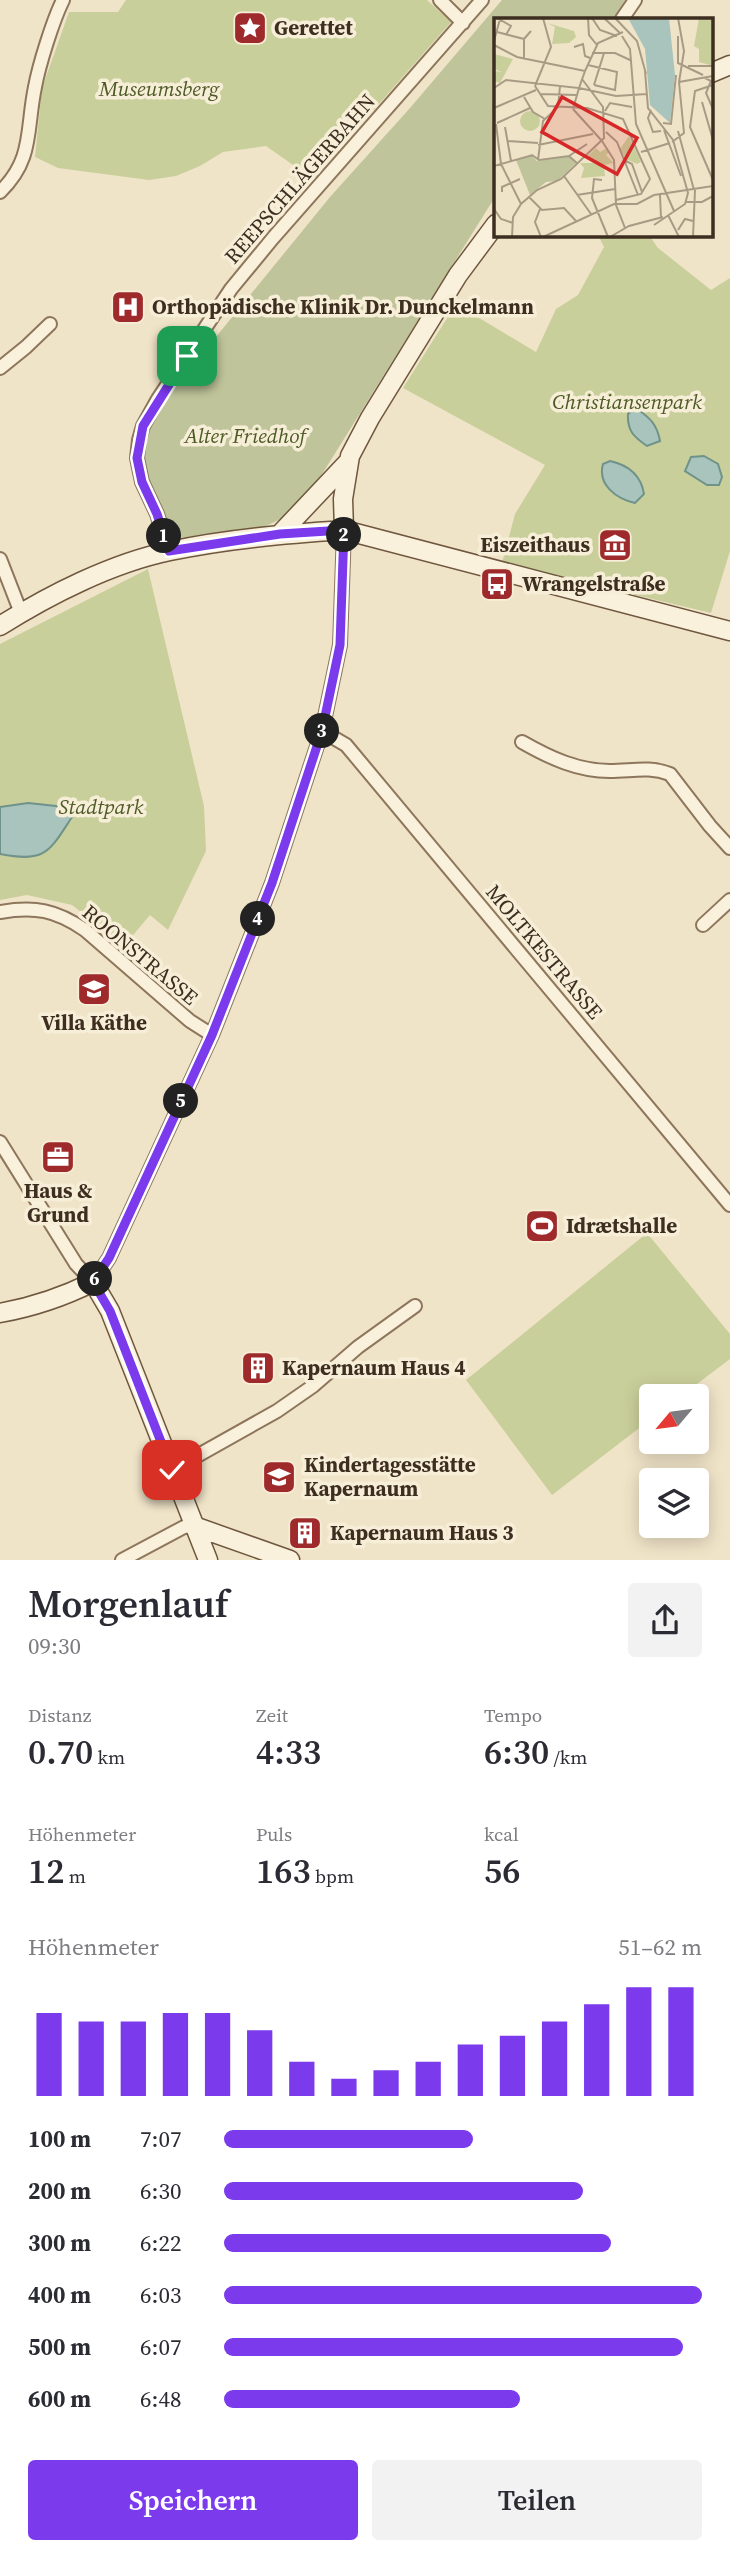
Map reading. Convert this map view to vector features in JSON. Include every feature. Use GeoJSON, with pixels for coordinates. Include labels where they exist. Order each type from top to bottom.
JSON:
{"type":"FeatureCollection","features":[{"type":"Feature","properties":{"kind":"main road"},"geometry":{"type":"LineString","coordinates":[[712,73],[730,65]]}},
{"type":"Feature","properties":{"kind":"main road"},"geometry":{"type":"LineString","coordinates":[[280,534],[348,462],[370,418],[458,275],[494,225]]}},
{"type":"Feature","properties":{"kind":"main road"},"geometry":{"type":"LineString","coordinates":[[344,530],[343,499],[348,462]]}},
{"type":"Feature","properties":{"kind":"main road"},"geometry":{"type":"LineString","coordinates":[[0,626],[80,583],[169,551],[280,534],[344,530],[730,631]]}},
{"type":"Feature","properties":{"kind":"main road"},"geometry":{"type":"LineString","coordinates":[[0,1313],[66,1295],[93,1282],[110,1311],[208,1560]]}},
{"type":"Feature","properties":{"kind":"main road"},"geometry":{"type":"LineString","coordinates":[[194,1526],[290,1560]]}},
{"type":"Feature","properties":{"kind":"street"},"geometry":{"type":"LineString","coordinates":[[0,192],[18,172],[24,159],[35,85],[63,0]]}},
{"type":"Feature","properties":{"kind":"street"},"geometry":{"type":"LineString","coordinates":[[440,0],[463,23]]}},
{"type":"Feature","properties":{"kind":"street","name":"REEPSCHLÄGERBAHN"},"geometry":{"type":"LineString","coordinates":[[169,551],[157,514],[142,482],[137,458],[143,426],[158,399],[248,268],[482,0]]}},
{"type":"Feature","properties":{"kind":"street"},"geometry":{"type":"LineString","coordinates":[[623,18],[635,0]]}},
{"type":"Feature","properties":{"kind":"street"},"geometry":{"type":"LineString","coordinates":[[0,368],[50,324]]}},
{"type":"Feature","properties":{"kind":"street"},"geometry":{"type":"LineString","coordinates":[[0,1142],[76,1264],[93,1282],[109,1258],[212,1035],[272,883],[322,731],[340,645],[344,530]]}},
{"type":"Feature","properties":{"kind":"street"},"geometry":{"type":"LineString","coordinates":[[0,559],[21,613]]}},
{"type":"Feature","properties":{"kind":"street","name":"MOLTKESTRASSE"},"geometry":{"type":"LineString","coordinates":[[322,731],[346,745],[730,1205]]}},
{"type":"Feature","properties":{"kind":"street"},"geometry":{"type":"LineString","coordinates":[[522,743],[552,760],[576,767],[610,771],[645,768],[670,774],[730,848]]}},
{"type":"Feature","properties":{"kind":"street"},"geometry":{"type":"LineString","coordinates":[[703,925],[730,900]]}},
{"type":"Feature","properties":{"kind":"street","name":"ROONSTRASSE"},"geometry":{"type":"LineString","coordinates":[[0,912],[32,909],[54,912],[68,919],[85,930],[190,1021],[212,1035]]}},
{"type":"Feature","properties":{"kind":"street"},"geometry":{"type":"LineString","coordinates":[[172,1470],[295,1399],[415,1306]]}},
{"type":"Feature","properties":{"kind":"street"},"geometry":{"type":"LineString","coordinates":[[122,1560],[184,1527],[194,1526]]}},
{"type":"Feature","properties":{"kind":"green space","name":"Museumsberg"},"geometry":{"type":"Polygon","coordinates":[[[126,0],[427,0],[451,22],[313,179],[266,146],[223,152],[176,176],[149,180],[58,168],[35,157],[42,88],[69,12],[118,12],[126,0]]]}},
{"type":"Feature","properties":{"kind":"green space","name":"Alter Friedhof"},"geometry":{"type":"Polygon","coordinates":[[[502,0],[625,0],[614,18],[494,18],[494,199],[314,487],[291,514],[264,527],[178,538],[144,478],[141,458],[149,429],[163,402],[330,197],[502,0]]]}},
{"type":"Feature","properties":{"kind":"green space","name":"Christiansenpark"},"geometry":{"type":"Polygon","coordinates":[[[598,236],[650,236],[658,248],[711,290],[730,278],[730,551],[711,613],[502,563],[515,514],[545,465],[403,388],[456,304],[536,352],[556,309],[578,295],[604,247],[598,236]]]}},
{"type":"Feature","properties":{"kind":"green space","name":"Stadtpark"},"geometry":{"type":"Polygon","coordinates":[[[148,569],[204,806],[206,851],[168,930],[150,915],[124,946],[72,905],[27,895],[0,900],[0,644],[148,569]]]}},
{"type":"Feature","properties":{"kind":"green space"},"geometry":{"type":"Polygon","coordinates":[[[647,1233],[730,1334],[730,1359],[697,1384],[639,1384],[639,1428],[552,1495],[466,1380],[647,1233]]]}},
{"type":"Feature","properties":{"kind":"water"},"geometry":{"type":"Polygon","coordinates":[[[636,408],[652,422],[660,441],[647,446],[632,433],[628,414],[636,408]]]}},
{"type":"Feature","properties":{"kind":"water"},"geometry":{"type":"Polygon","coordinates":[[[704,456],[718,464],[722,477],[719,485],[707,485],[685,471],[691,457],[704,456]]]}},
{"type":"Feature","properties":{"kind":"water"},"geometry":{"type":"Polygon","coordinates":[[[610,461],[628,468],[640,481],[644,494],[635,503],[615,494],[606,485],[602,472],[603,464],[610,461]]]}},
{"type":"Feature","properties":{"kind":"water"},"geometry":{"type":"Polygon","coordinates":[[[28,803],[56,806],[72,817],[58,839],[45,852],[27,857],[0,854],[0,807],[28,803]]]}},
{"type":"Feature","properties":{"kind":"place","name":"Gerettet"},"geometry":{"type":"Point","coordinates":[250,28]}},
{"type":"Feature","properties":{"kind":"place","name":"Orthopädische Klinik Dr. Dunckelmann"},"geometry":{"type":"Point","coordinates":[128,307]}},
{"type":"Feature","properties":{"kind":"place","name":"Eiszeithaus"},"geometry":{"type":"Point","coordinates":[615,545]}},
{"type":"Feature","properties":{"kind":"place","name":"Wrangelstraße"},"geometry":{"type":"Point","coordinates":[497,584]}},
{"type":"Feature","properties":{"kind":"place","name":"Villa Käthe"},"geometry":{"type":"Point","coordinates":[94,989]}},
{"type":"Feature","properties":{"kind":"place","name":"Haus & Grund"},"geometry":{"type":"Point","coordinates":[58,1157]}},
{"type":"Feature","properties":{"kind":"place","name":"Idrætshalle"},"geometry":{"type":"Point","coordinates":[542,1226]}},
{"type":"Feature","properties":{"kind":"place","name":"Kapernaum Haus 4"},"geometry":{"type":"Point","coordinates":[258,1368]}},
{"type":"Feature","properties":{"kind":"place","name":"Kindertagesstätte Kapernaum"},"geometry":{"type":"Point","coordinates":[279,1477]}},
{"type":"Feature","properties":{"kind":"place","name":"Kapernaum Haus 3"},"geometry":{"type":"Point","coordinates":[305,1533]}},
{"type":"Feature","properties":{"kind":"route"},"geometry":{"type":"LineString","coordinates":[[172,1470],[110,1311],[93,1282],[109,1258],[212,1035],[272,883],[322,731],[340,645],[344,530],[280,534],[169,551],[157,514],[142,482],[137,458],[143,426],[187,356]]}}]}
